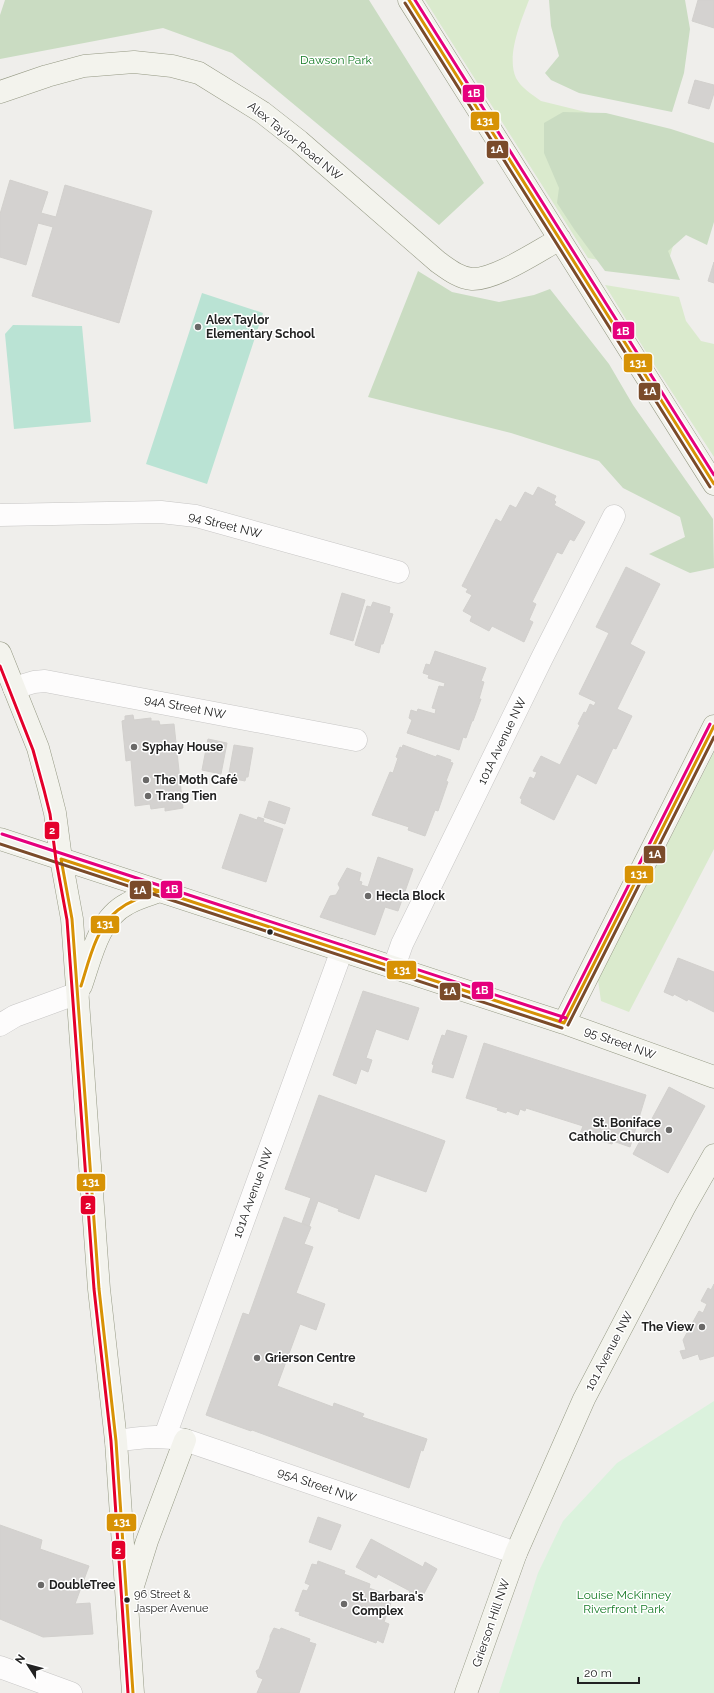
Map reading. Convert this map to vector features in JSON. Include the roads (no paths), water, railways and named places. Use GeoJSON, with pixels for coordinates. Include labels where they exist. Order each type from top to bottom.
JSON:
{"type":"FeatureCollection","features":[{"type":"Feature","properties":{"kind":"main road"},"geometry":{"type":"LineString","coordinates":[[409,0],[714,484]]}},
{"type":"Feature","properties":{"kind":"main road","name":"Alex Taylor Road NW"},"geometry":{"type":"LineString","coordinates":[[0,92],[47,76],[84,66],[134,62],[172,66],[199,73],[262,112],[293,136],[438,262],[454,273],[470,279],[485,278],[560,240]]}},
{"type":"Feature","properties":{"kind":"main road"},"geometry":{"type":"LineString","coordinates":[[0,653],[41,762],[55,813],[61,859],[72,919],[99,1289],[116,1441],[133,1693]]}},
{"type":"Feature","properties":{"kind":"main road"},"geometry":{"type":"LineString","coordinates":[[564,1023],[714,726]]}},
{"type":"Feature","properties":{"kind":"main road","name":"95 Street NW"},"geometry":{"type":"LineString","coordinates":[[0,840],[564,1023],[714,1077]]}},
{"type":"Feature","properties":{"kind":"main road"},"geometry":{"type":"LineString","coordinates":[[78,993],[101,931],[112,915],[127,904],[160,891]]}},
{"type":"Feature","properties":{"kind":"main road","name":"101 Avenue NW"},"geometry":{"type":"LineString","coordinates":[[516,1553],[584,1399],[714,1155]]}},
{"type":"Feature","properties":{"kind":"main road"},"geometry":{"type":"LineString","coordinates":[[127,1606],[175,1438]]}},
{"type":"Feature","properties":{"kind":"main road","name":"Grierson Hill NW"},"geometry":{"type":"LineString","coordinates":[[466,1693],[516,1553]]}},
{"type":"Feature","properties":{"kind":"street","name":"94 Street NW"},"geometry":{"type":"LineString","coordinates":[[0,515],[161,512],[196,516],[398,572]]}},
{"type":"Feature","properties":{"kind":"street","name":"101A Avenue NW"},"geometry":{"type":"LineString","coordinates":[[394,967],[409,929],[542,658],[614,516]]}},
{"type":"Feature","properties":{"kind":"street","name":"94A Street NW"},"geometry":{"type":"LineString","coordinates":[[14,688],[34,682],[45,681],[356,740]]}},
{"type":"Feature","properties":{"kind":"street","name":"101A Avenue NW"},"geometry":{"type":"LineString","coordinates":[[175,1438],[342,950]]}},
{"type":"Feature","properties":{"kind":"street"},"geometry":{"type":"LineString","coordinates":[[0,1025],[15,1016],[78,993]]}},
{"type":"Feature","properties":{"kind":"street","name":"95A Street NW"},"geometry":{"type":"LineString","coordinates":[[116,1441],[150,1436],[175,1438],[516,1553]]}},
{"type":"Feature","properties":{"kind":"street"},"geometry":{"type":"LineString","coordinates":[[0,1667],[72,1693]]}},
{"type":"Feature","properties":{"kind":"place","name":"Alex Taylor Elementary School"},"geometry":{"type":"Point","coordinates":[198,327]}},
{"type":"Feature","properties":{"kind":"place","name":"Syphay House"},"geometry":{"type":"Point","coordinates":[134,747]}},
{"type":"Feature","properties":{"kind":"place","name":"The Moth Café"},"geometry":{"type":"Point","coordinates":[146,780]}},
{"type":"Feature","properties":{"kind":"place","name":"Trang Tien"},"geometry":{"type":"Point","coordinates":[148,796]}},
{"type":"Feature","properties":{"kind":"place","name":"Hecla Block"},"geometry":{"type":"Point","coordinates":[368,896]}},
{"type":"Feature","properties":{"kind":"place","name":"St. Boniface Catholic Church"},"geometry":{"type":"Point","coordinates":[669,1130]}},
{"type":"Feature","properties":{"kind":"place","name":"The View"},"geometry":{"type":"Point","coordinates":[702,1327]}},
{"type":"Feature","properties":{"kind":"place","name":"Grierson Centre"},"geometry":{"type":"Point","coordinates":[257,1358]}},
{"type":"Feature","properties":{"kind":"place","name":"DoubleTree"},"geometry":{"type":"Point","coordinates":[41,1585]}},
{"type":"Feature","properties":{"kind":"place","name":"96 Street & Jasper Avenue"},"geometry":{"type":"Point","coordinates":[127,1600]}},
{"type":"Feature","properties":{"kind":"place","name":"St. Barbara's Complex"},"geometry":{"type":"Point","coordinates":[344,1604]}},
{"type":"Feature","properties":{"kind":"park label","name":"Dawson Park"},"geometry":{"type":"Point","coordinates":[336,60]}},
{"type":"Feature","properties":{"kind":"park label","name":"Louise McKinney Riverfront Park"},"geometry":{"type":"Point","coordinates":[624,1602]}}]}
